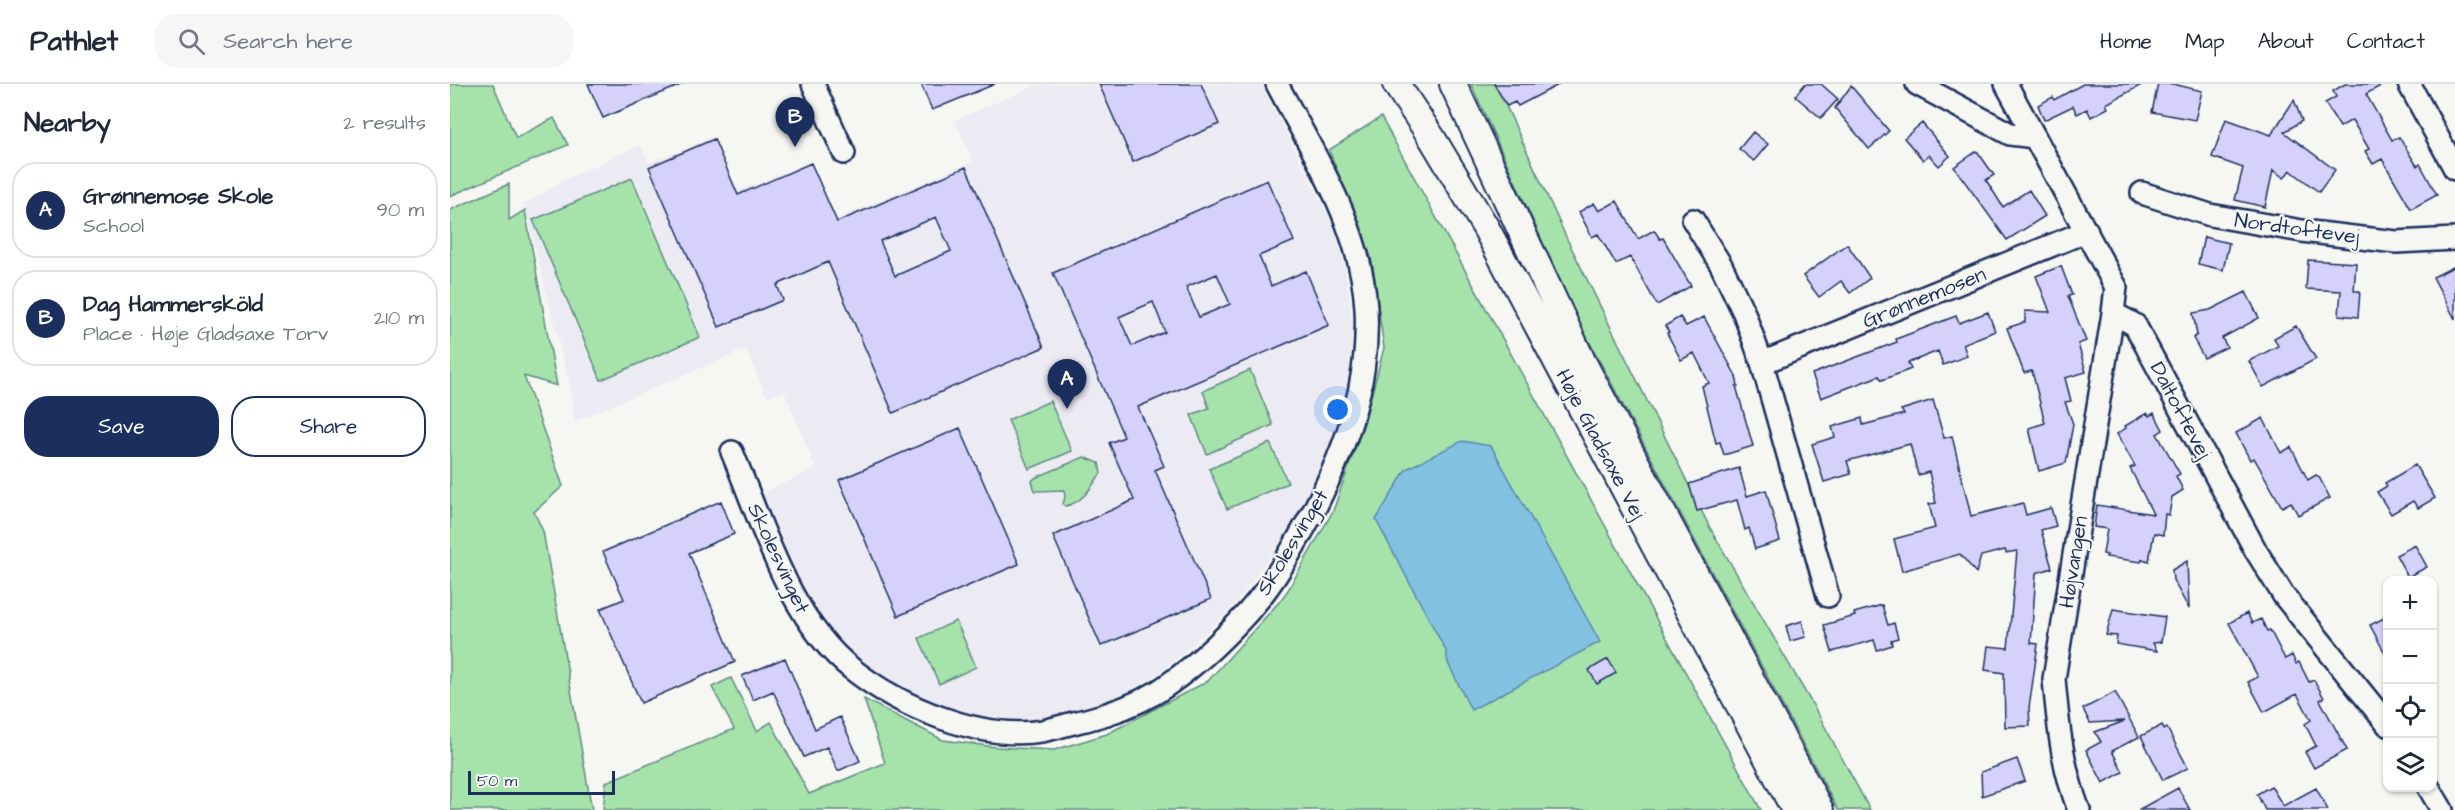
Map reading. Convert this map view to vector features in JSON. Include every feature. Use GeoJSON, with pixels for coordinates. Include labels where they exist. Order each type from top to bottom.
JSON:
{"type":"FeatureCollection","features":[{"type":"Feature","properties":{"kind":"street"},"geometry":{"type":"LineString","coordinates":[[813,84],[844,153]]}},
{"type":"Feature","properties":{"kind":"street","name":"Skolesvinget"},"geometry":{"type":"LineString","coordinates":[[732,452],[788,585],[814,630],[850,668],[893,696],[941,718],[997,731],[1040,731],[1110,714],[1155,693],[1200,660],[1250,610],[1293,549],[1331,476],[1356,410],[1366,351],[1366,306],[1356,251],[1336,196],[1277,84]]}},
{"type":"Feature","properties":{"kind":"street","name":"Høje Gladsaxe Vej"},"geometry":{"type":"LineString","coordinates":[[1396,84],[1432,138],[1486,228],[1795,810]]}},
{"type":"Feature","properties":{"kind":"street","name":"Høje Gladsaxe Vej"},"geometry":{"type":"LineString","coordinates":[[1453,84],[1582,361],[1820,810]]}},
{"type":"Feature","properties":{"kind":"street"},"geometry":{"type":"LineString","coordinates":[[1917,84],[2010,134],[2035,137]]}},
{"type":"Feature","properties":{"kind":"street"},"geometry":{"type":"LineString","coordinates":[[2006,84],[2116,287],[2114,313]]}},
{"type":"Feature","properties":{"kind":"street"},"geometry":{"type":"LineString","coordinates":[[2409,84],[2455,170]]}},
{"type":"Feature","properties":{"kind":"street","name":"Nordtoftevej"},"geometry":{"type":"LineString","coordinates":[[2142,194],[2210,215],[2302,231],[2396,242],[2455,239]]}},
{"type":"Feature","properties":{"kind":"street"},"geometry":{"type":"LineString","coordinates":[[1693,220],[1721,265],[1744,313],[1762,363],[1828,596]]}},
{"type":"Feature","properties":{"kind":"street","name":"Grønnemosen"},"geometry":{"type":"LineString","coordinates":[[1762,363],[2087,231]]}},
{"type":"Feature","properties":{"kind":"street","name":"Daltoftevej"},"geometry":{"type":"LineString","coordinates":[[2114,313],[2135,325],[2256,551],[2284,596],[2383,719]]}},
{"type":"Feature","properties":{"kind":"street","name":"Højvangen"},"geometry":{"type":"LineString","coordinates":[[2079,810],[2070,788],[2058,734],[2054,679],[2114,313]]}},
{"type":"Feature","properties":{"kind":"street"},"geometry":{"type":"LineString","coordinates":[[2431,792],[2442,810]]}},
{"type":"Feature","properties":{"kind":"shaded area"},"geometry":{"type":"Polygon","coordinates":[[[1039,84],[1261,84],[1328,214],[1339,241],[1353,325],[1349,379],[1336,432],[1319,475],[1294,523],[1237,602],[1161,672],[1125,694],[1087,711],[1053,719],[1027,721],[975,715],[938,706],[898,689],[860,663],[843,647],[796,575],[758,494],[816,469],[784,391],[767,397],[746,349],[575,421],[570,386],[524,204],[568,178],[640,145],[649,163],[714,137],[738,191],[811,161],[837,219],[973,161],[955,120],[1039,84]]]}},
{"type":"Feature","properties":{"kind":"green space"},"geometry":{"type":"Polygon","coordinates":[[[450,84],[493,84],[516,138],[554,118],[568,145],[450,196],[450,84]]]}},
{"type":"Feature","properties":{"kind":"green space"},"geometry":{"type":"Polygon","coordinates":[[[1471,84],[1496,84],[1567,239],[1710,528],[1817,712],[1870,810],[1838,810],[1579,322],[1471,84]]]}},
{"type":"Feature","properties":{"kind":"green space"},"geometry":{"type":"Polygon","coordinates":[[[1381,117],[1761,810],[603,810],[606,782],[734,729],[712,687],[731,678],[757,731],[771,722],[809,794],[885,763],[864,699],[943,740],[996,747],[1054,750],[1107,734],[1208,681],[1288,590],[1333,511],[1364,423],[1384,348],[1371,257],[1329,150],[1381,117]]]}},
{"type":"Feature","properties":{"kind":"green space"},"geometry":{"type":"Polygon","coordinates":[[[632,178],[700,337],[601,380],[533,220],[632,178]]]}},
{"type":"Feature","properties":{"kind":"green space"},"geometry":{"type":"Polygon","coordinates":[[[509,184],[509,220],[525,210],[557,386],[524,376],[563,486],[534,512],[543,531],[592,810],[450,810],[450,210],[509,184]]]}},
{"type":"Feature","properties":{"kind":"green space"},"geometry":{"type":"Polygon","coordinates":[[[1250,370],[1273,425],[1207,454],[1191,415],[1209,408],[1203,391],[1250,370]]]}},
{"type":"Feature","properties":{"kind":"green space"},"geometry":{"type":"Polygon","coordinates":[[[1050,401],[1072,451],[1029,469],[1008,420],[1050,401]]]}},
{"type":"Feature","properties":{"kind":"green space"},"geometry":{"type":"Polygon","coordinates":[[[1270,443],[1288,483],[1227,509],[1209,469],[1270,443]]]}},
{"type":"Feature","properties":{"kind":"green space"},"geometry":{"type":"Polygon","coordinates":[[[1084,457],[1099,463],[1101,473],[1086,494],[1077,502],[1065,506],[1063,504],[1064,490],[1035,491],[1032,481],[1035,478],[1084,457]]]}},
{"type":"Feature","properties":{"kind":"green space"},"geometry":{"type":"Polygon","coordinates":[[[956,621],[976,667],[939,684],[919,638],[956,621]]]}},
{"type":"Feature","properties":{"kind":"water"},"geometry":{"type":"Polygon","coordinates":[[[1462,441],[1491,446],[1600,642],[1471,710],[1448,663],[1446,651],[1376,520],[1406,469],[1462,441]]]}},
{"type":"Feature","properties":{"kind":"building"},"geometry":{"type":"Polygon","coordinates":[[[588,84],[683,84],[603,118],[588,84]]]}},
{"type":"Feature","properties":{"kind":"building"},"geometry":{"type":"Polygon","coordinates":[[[921,84],[995,84],[932,110],[921,84]]]}},
{"type":"Feature","properties":{"kind":"building"},"geometry":{"type":"Polygon","coordinates":[[[1099,84],[1201,84],[1219,124],[1133,162],[1099,84]]]}},
{"type":"Feature","properties":{"kind":"building"},"geometry":{"type":"Polygon","coordinates":[[[1494,84],[1560,84],[1518,106],[1515,102],[1507,106],[1494,84]]]}},
{"type":"Feature","properties":{"kind":"building"},"geometry":{"type":"Polygon","coordinates":[[[1805,84],[1821,84],[1838,99],[1821,118],[1795,96],[1805,84]]]}},
{"type":"Feature","properties":{"kind":"building"},"geometry":{"type":"Polygon","coordinates":[[[2083,84],[2143,84],[2106,104],[2108,108],[2091,117],[2087,109],[2077,114],[2073,106],[2044,120],[2038,105],[2053,97],[2054,100],[2083,84]]]}},
{"type":"Feature","properties":{"kind":"building"},"geometry":{"type":"Polygon","coordinates":[[[2158,84],[2173,84],[2202,91],[2195,120],[2152,112],[2158,84]]]}},
{"type":"Feature","properties":{"kind":"building"},"geometry":{"type":"Polygon","coordinates":[[[2345,84],[2384,84],[2366,94],[2392,140],[2399,137],[2417,166],[2420,164],[2437,195],[2411,209],[2382,159],[2373,164],[2365,151],[2369,149],[2352,120],[2340,127],[2325,103],[2336,97],[2333,91],[2345,84]]]}},
{"type":"Feature","properties":{"kind":"building"},"geometry":{"type":"Polygon","coordinates":[[[1851,86],[1889,131],[1869,149],[1835,108],[1851,86]]]}},
{"type":"Feature","properties":{"kind":"building"},"geometry":{"type":"Polygon","coordinates":[[[2294,100],[2302,121],[2284,132],[2335,170],[2319,192],[2290,170],[2284,178],[2273,170],[2265,207],[2235,200],[2243,168],[2212,157],[2226,119],[2271,135],[2294,100]]]}},
{"type":"Feature","properties":{"kind":"building"},"geometry":{"type":"Polygon","coordinates":[[[1922,123],[1950,156],[1939,166],[1929,155],[1923,160],[1904,138],[1922,123]]]}},
{"type":"Feature","properties":{"kind":"building"},"geometry":{"type":"Polygon","coordinates":[[[1753,132],[1768,144],[1754,161],[1739,149],[1753,132]]]}},
{"type":"Feature","properties":{"kind":"building"},"geometry":{"type":"Polygon","coordinates":[[[714,139],[738,195],[811,163],[837,222],[966,167],[1044,347],[893,413],[828,262],[777,285],[783,300],[719,327],[649,167],[714,139]],[[936,217],[880,241],[895,276],[951,251],[936,217]]]}},
{"type":"Feature","properties":{"kind":"building"},"geometry":{"type":"Polygon","coordinates":[[[1977,151],[1994,175],[1986,180],[2003,207],[2029,190],[2045,216],[2007,240],[1954,167],[1977,151]]]}},
{"type":"Feature","properties":{"kind":"building"},"geometry":{"type":"Polygon","coordinates":[[[1267,180],[1294,241],[1259,256],[1271,286],[1306,271],[1329,325],[1138,407],[1164,466],[1155,470],[1211,599],[1101,646],[1053,536],[1134,500],[1109,443],[1124,437],[1053,273],[1267,180]],[[1217,274],[1186,287],[1199,317],[1230,304],[1217,274]],[[1153,302],[1119,317],[1132,346],[1165,332],[1153,302]]]}},
{"type":"Feature","properties":{"kind":"building"},"geometry":{"type":"Polygon","coordinates":[[[1617,201],[1638,239],[1654,230],[1660,239],[1663,238],[1691,286],[1657,305],[1630,257],[1616,264],[1598,234],[1592,237],[1579,212],[1594,203],[1599,211],[1617,201]]]}},
{"type":"Feature","properties":{"kind":"building"},"geometry":{"type":"Polygon","coordinates":[[[2204,237],[2229,243],[2223,270],[2198,264],[2204,237]]]}},
{"type":"Feature","properties":{"kind":"building"},"geometry":{"type":"Polygon","coordinates":[[[1847,244],[1870,278],[1850,293],[1841,281],[1819,297],[1803,276],[1847,244]]]}},
{"type":"Feature","properties":{"kind":"building"},"geometry":{"type":"Polygon","coordinates":[[[2308,260],[2356,263],[2354,291],[2360,291],[2358,317],[2339,315],[2341,291],[2306,289],[2308,260]]]}},
{"type":"Feature","properties":{"kind":"building"},"geometry":{"type":"Polygon","coordinates":[[[2061,266],[2072,295],[2068,296],[2086,341],[2078,344],[2086,372],[2065,378],[2071,401],[2065,402],[2073,424],[2066,463],[2039,471],[2029,428],[2045,423],[2032,371],[2024,373],[2007,328],[2025,322],[2025,311],[2050,312],[2036,276],[2061,266]]]}},
{"type":"Feature","properties":{"kind":"building"},"geometry":{"type":"Polygon","coordinates":[[[2455,266],[2455,319],[2433,277],[2455,266]]]}},
{"type":"Feature","properties":{"kind":"building"},"geometry":{"type":"Polygon","coordinates":[[[2246,292],[2259,318],[2222,338],[2227,347],[2204,358],[2193,338],[2197,335],[2193,313],[2210,310],[2246,292]]]}},
{"type":"Feature","properties":{"kind":"building"},"geometry":{"type":"Polygon","coordinates":[[[1988,312],[1995,331],[1963,344],[1967,356],[1943,365],[1938,351],[1908,363],[1911,369],[1882,380],[1879,376],[1821,398],[1812,374],[1897,342],[1896,339],[1956,316],[1959,323],[1988,312]]]}},
{"type":"Feature","properties":{"kind":"building"},"geometry":{"type":"Polygon","coordinates":[[[1680,317],[1686,326],[1704,317],[1736,376],[1738,386],[1736,386],[1753,446],[1724,455],[1720,442],[1716,443],[1702,386],[1709,383],[1694,353],[1681,360],[1665,326],[1680,317]]]}},
{"type":"Feature","properties":{"kind":"building"},"geometry":{"type":"Polygon","coordinates":[[[2296,326],[2316,359],[2263,387],[2249,361],[2278,346],[2274,338],[2296,326]]]}},
{"type":"Feature","properties":{"kind":"building"},"geometry":{"type":"Polygon","coordinates":[[[1933,400],[1944,438],[1952,436],[1971,516],[2023,503],[2026,515],[2051,508],[2056,526],[2041,530],[2052,568],[2036,573],[2031,643],[2038,644],[2029,708],[2030,726],[2005,727],[2004,673],[1985,670],[1988,646],[2008,648],[2017,551],[2006,553],[2005,550],[1981,556],[1976,573],[1960,554],[1902,571],[1894,539],[1935,528],[1929,504],[1936,503],[1929,472],[1918,475],[1910,444],[1847,461],[1851,474],[1824,482],[1812,444],[1835,437],[1832,427],[1862,418],[1863,425],[1904,414],[1901,410],[1933,400]]]}},
{"type":"Feature","properties":{"kind":"building"},"geometry":{"type":"Polygon","coordinates":[[[2147,413],[2149,416],[2154,413],[2163,430],[2157,434],[2180,474],[2176,476],[2183,490],[2172,497],[2169,515],[2165,514],[2163,535],[2154,533],[2149,561],[2106,557],[2107,555],[2103,554],[2107,529],[2094,527],[2097,505],[2153,514],[2130,468],[2135,466],[2117,434],[2126,428],[2125,426],[2147,413]]]}},
{"type":"Feature","properties":{"kind":"building"},"geometry":{"type":"Polygon","coordinates":[[[2263,418],[2281,453],[2291,447],[2308,480],[2316,475],[2319,477],[2330,498],[2298,515],[2291,502],[2282,507],[2254,458],[2250,460],[2236,433],[2263,418]]]}},
{"type":"Feature","properties":{"kind":"building"},"geometry":{"type":"Polygon","coordinates":[[[960,428],[1019,564],[898,616],[839,480],[960,428]]]}},
{"type":"Feature","properties":{"kind":"building"},"geometry":{"type":"Polygon","coordinates":[[[2415,465],[2435,498],[2418,508],[2413,501],[2391,514],[2377,492],[2387,486],[2385,483],[2415,465]]]}},
{"type":"Feature","properties":{"kind":"building"},"geometry":{"type":"Polygon","coordinates":[[[1739,468],[1747,496],[1766,490],[1780,541],[1755,549],[1749,528],[1745,530],[1737,500],[1697,511],[1689,484],[1739,468]]]}},
{"type":"Feature","properties":{"kind":"building"},"geometry":{"type":"Polygon","coordinates":[[[721,501],[734,534],[689,553],[735,662],[641,703],[600,609],[624,599],[603,552],[721,501]]]}},
{"type":"Feature","properties":{"kind":"building"},"geometry":{"type":"Polygon","coordinates":[[[2415,545],[2427,567],[2407,576],[2396,555],[2415,545]]]}},
{"type":"Feature","properties":{"kind":"building"},"geometry":{"type":"Polygon","coordinates":[[[2187,561],[2189,609],[2173,580],[2172,570],[2187,561]]]}},
{"type":"Feature","properties":{"kind":"building"},"geometry":{"type":"Polygon","coordinates":[[[1882,605],[1888,625],[1894,623],[1898,638],[1891,640],[1892,645],[1877,650],[1874,640],[1832,652],[1824,625],[1882,605]]]}},
{"type":"Feature","properties":{"kind":"building"},"geometry":{"type":"Polygon","coordinates":[[[2113,609],[2165,617],[2161,642],[2153,643],[2157,651],[2116,644],[2117,636],[2106,635],[2113,609]]]}},
{"type":"Feature","properties":{"kind":"building"},"geometry":{"type":"Polygon","coordinates":[[[2247,613],[2252,623],[2261,619],[2267,631],[2270,630],[2285,659],[2292,655],[2296,664],[2299,662],[2309,682],[2314,680],[2324,698],[2320,700],[2347,750],[2314,768],[2305,752],[2316,746],[2305,724],[2311,720],[2297,694],[2264,712],[2248,682],[2258,677],[2229,623],[2247,613]]]}},
{"type":"Feature","properties":{"kind":"building"},"geometry":{"type":"Polygon","coordinates":[[[2383,618],[2383,650],[2370,625],[2383,618]]]}},
{"type":"Feature","properties":{"kind":"building"},"geometry":{"type":"Polygon","coordinates":[[[1802,621],[1806,637],[1790,641],[1786,626],[1802,621]]]}},
{"type":"Feature","properties":{"kind":"building"},"geometry":{"type":"Polygon","coordinates":[[[785,658],[815,729],[840,717],[860,761],[838,771],[827,747],[804,757],[773,691],[753,700],[742,676],[785,658]]]}},
{"type":"Feature","properties":{"kind":"building"},"geometry":{"type":"Polygon","coordinates":[[[1608,659],[1616,673],[1597,684],[1589,670],[1608,659]]]}},
{"type":"Feature","properties":{"kind":"building"},"geometry":{"type":"Polygon","coordinates":[[[2115,692],[2139,737],[2112,751],[2123,772],[2103,783],[2086,750],[2101,742],[2095,732],[2125,721],[2090,723],[2083,709],[2115,692]]]}},
{"type":"Feature","properties":{"kind":"building"},"geometry":{"type":"Polygon","coordinates":[[[2162,725],[2164,730],[2167,728],[2188,768],[2163,780],[2141,736],[2162,725]]]}},
{"type":"Feature","properties":{"kind":"building"},"geometry":{"type":"Polygon","coordinates":[[[2017,759],[2025,781],[1982,796],[1981,772],[2017,759]]]}},
{"type":"Feature","properties":{"kind":"building"},"geometry":{"type":"Polygon","coordinates":[[[2271,786],[2283,806],[2316,788],[2328,810],[2265,810],[2257,794],[2271,786]]]}},
{"type":"Feature","properties":{"kind":"building"},"geometry":{"type":"Polygon","coordinates":[[[2178,788],[2190,810],[2138,810],[2178,788]]]}},
{"type":"Feature","properties":{"kind":"place","name":"Dag Hammersköld"},"geometry":{"type":"Point","coordinates":[795,147]}},
{"type":"Feature","properties":{"kind":"place","name":"Grønnemose Skole"},"geometry":{"type":"Point","coordinates":[1067,409]}}]}
